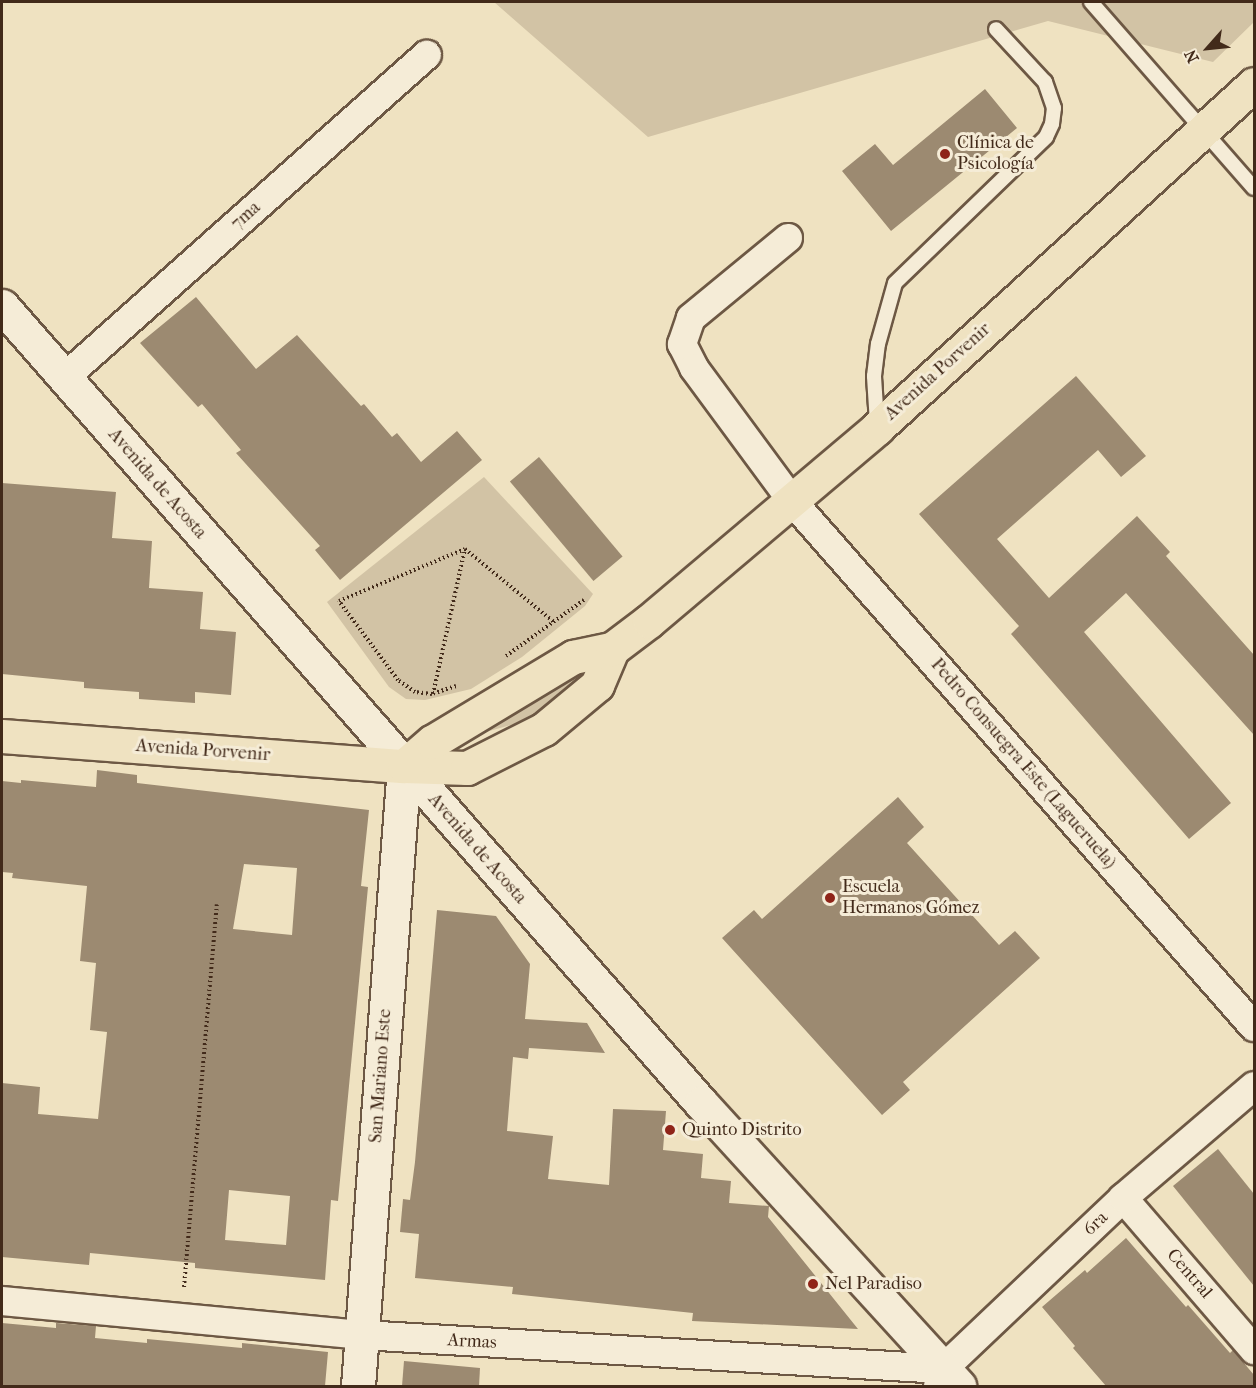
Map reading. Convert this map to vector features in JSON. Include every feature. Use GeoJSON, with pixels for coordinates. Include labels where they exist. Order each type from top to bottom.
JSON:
{"type":"FeatureCollection","features":[{"type":"Feature","properties":{"kind":"main road","name":"Avenida Porvenir"},"geometry":{"type":"LineString","coordinates":[[404,766],[432,742],[573,657],[612,649],[877,428],[1254,84]]}},
{"type":"Feature","properties":{"kind":"main road","name":"Avenida de Acosta"},"geometry":{"type":"LineString","coordinates":[[2,306],[947,1381]]}},
{"type":"Feature","properties":{"kind":"main road","name":"Avenida Porvenir"},"geometry":{"type":"LineString","coordinates":[[2,736],[404,766],[467,768],[544,729],[597,685],[612,649]]}},
{"type":"Feature","properties":{"kind":"main road","name":"San Mariano Este"},"geometry":{"type":"LineString","coordinates":[[358,1386],[404,766]]}},
{"type":"Feature","properties":{"kind":"street","name":"7ma"},"geometry":{"type":"LineString","coordinates":[[64,378],[427,55]]}},
{"type":"Feature","properties":{"kind":"street","name":"Pedro Consuegra Este (Lagueruela)"},"geometry":{"type":"LineString","coordinates":[[788,238],[691,318],[682,344],[694,368],[792,501],[1254,1027]]}},
{"type":"Feature","properties":{"kind":"street","name":"6ra"},"geometry":{"type":"LineString","coordinates":[[947,1381],[1123,1198],[1254,1086]]}},
{"type":"Feature","properties":{"kind":"street","name":"Central"},"geometry":{"type":"LineString","coordinates":[[1123,1198],[1254,1350]]}},
{"type":"Feature","properties":{"kind":"street","name":"Armas"},"geometry":{"type":"LineString","coordinates":[[2,1300],[362,1335],[947,1381]]}},
{"type":"Feature","properties":{"kind":"lane"},"geometry":{"type":"LineString","coordinates":[[1091,2],[1254,188]]}},
{"type":"Feature","properties":{"kind":"lane"},"geometry":{"type":"LineString","coordinates":[[877,428],[874,376],[878,344],[895,284],[1046,137],[1052,124],[1054,108],[1045,82],[996,29]]}},
{"type":"Feature","properties":{"kind":"path"},"geometry":{"type":"LineString","coordinates":[[465,549],[554,622]]}},
{"type":"Feature","properties":{"kind":"path"},"geometry":{"type":"LineString","coordinates":[[432,694],[465,549]]}},
{"type":"Feature","properties":{"kind":"path"},"geometry":{"type":"LineString","coordinates":[[458,686],[432,694],[415,692],[398,680],[339,601],[465,549]]}},
{"type":"Feature","properties":{"kind":"path"},"geometry":{"type":"LineString","coordinates":[[496,663],[584,600]]}},
{"type":"Feature","properties":{"kind":"path"},"geometry":{"type":"LineString","coordinates":[[181,1318],[217,904]]}},
{"type":"Feature","properties":{"kind":"shaded area"},"geometry":{"type":"Polygon","coordinates":[[[494,2],[1254,2],[1254,22],[1213,62],[1048,21],[648,137],[494,2]]]}},
{"type":"Feature","properties":{"kind":"shaded area"},"geometry":{"type":"Polygon","coordinates":[[[484,477],[593,594],[585,606],[522,657],[471,689],[425,700],[406,699],[389,687],[327,602],[484,477]]]}},
{"type":"Feature","properties":{"kind":"shaded area"},"geometry":{"type":"Polygon","coordinates":[[[595,660],[576,686],[522,722],[482,733],[568,675],[595,660]]]}},
{"type":"Feature","properties":{"kind":"building","name":"Clínica de Psicología"},"geometry":{"type":"Polygon","coordinates":[[[985,89],[1017,128],[891,231],[842,171],[875,144],[893,165],[985,89]]]}},
{"type":"Feature","properties":{"kind":"building"},"geometry":{"type":"Polygon","coordinates":[[[196,297],[256,369],[297,335],[361,406],[364,404],[392,437],[397,433],[421,462],[457,431],[482,460],[340,580],[315,550],[320,546],[236,453],[241,450],[202,404],[198,407],[140,343],[196,297]]]}},
{"type":"Feature","properties":{"kind":"building"},"geometry":{"type":"Polygon","coordinates":[[[1076,376],[1146,456],[1121,477],[1098,450],[997,539],[1049,598],[1137,516],[1170,552],[1166,556],[1254,655],[1254,735],[1126,593],[1084,632],[1231,803],[1189,839],[1011,634],[1019,626],[919,514],[1076,376]]]}},
{"type":"Feature","properties":{"kind":"building"},"geometry":{"type":"Polygon","coordinates":[[[539,457],[623,557],[593,581],[510,481],[539,457]]]}},
{"type":"Feature","properties":{"kind":"building"},"geometry":{"type":"Polygon","coordinates":[[[2,483],[116,492],[112,538],[152,541],[149,588],[203,592],[200,629],[236,632],[231,695],[195,692],[195,703],[139,699],[139,692],[84,688],[84,682],[2,674],[2,483]]]}},
{"type":"Feature","properties":{"kind":"building"},"geometry":{"type":"Polygon","coordinates":[[[97,770],[137,775],[137,783],[369,810],[361,886],[368,887],[338,1201],[331,1200],[325,1280],[195,1268],[195,1263],[90,1253],[89,1265],[2,1257],[2,1083],[40,1087],[38,1114],[98,1119],[107,1032],[90,1030],[96,963],[80,961],[87,886],[12,878],[13,873],[2,872],[2,781],[21,783],[21,780],[96,787],[97,770]],[[244,864],[233,929],[292,935],[297,868],[244,864]],[[229,1190],[225,1240],[286,1245],[290,1196],[229,1190]]]}},
{"type":"Feature","properties":{"kind":"building"},"geometry":{"type":"Polygon","coordinates":[[[898,797],[924,827],[907,843],[999,945],[1015,931],[1040,958],[903,1082],[910,1090],[882,1115],[722,938],[754,910],[762,919],[898,797]]]}},
{"type":"Feature","properties":{"kind":"building"},"geometry":{"type":"Polygon","coordinates":[[[437,910],[496,916],[530,964],[525,1019],[587,1023],[605,1053],[529,1048],[528,1059],[513,1057],[507,1131],[553,1136],[548,1179],[609,1185],[613,1109],[666,1111],[663,1150],[703,1154],[701,1178],[731,1181],[729,1203],[769,1206],[768,1217],[858,1329],[692,1321],[693,1313],[512,1294],[513,1287],[415,1278],[419,1234],[400,1232],[403,1199],[410,1200],[415,1162],[437,910]]]}},
{"type":"Feature","properties":{"kind":"building"},"geometry":{"type":"Polygon","coordinates":[[[1218,1149],[1254,1194],[1254,1286],[1173,1186],[1218,1149]]]}},
{"type":"Feature","properties":{"kind":"building"},"geometry":{"type":"Polygon","coordinates":[[[1126,1238],[1186,1307],[1188,1305],[1230,1353],[1233,1350],[1254,1375],[1254,1386],[1106,1386],[1073,1348],[1075,1346],[1042,1307],[1085,1270],[1087,1273],[1126,1238]]]}},
{"type":"Feature","properties":{"kind":"building"},"geometry":{"type":"Polygon","coordinates":[[[2,1323],[56,1328],[56,1323],[96,1326],[95,1338],[147,1343],[147,1339],[242,1348],[242,1343],[328,1352],[325,1386],[2,1386],[2,1323]]]}},
{"type":"Feature","properties":{"kind":"building"},"geometry":{"type":"Polygon","coordinates":[[[404,1361],[480,1368],[479,1386],[402,1386],[404,1361]]]}},
{"type":"Feature","properties":{"kind":"place","name":"Clínica de Psicología"},"geometry":{"type":"Point","coordinates":[945,154]}},
{"type":"Feature","properties":{"kind":"place","name":"Escuela Hermanos Gómez"},"geometry":{"type":"Point","coordinates":[830,898]}},
{"type":"Feature","properties":{"kind":"place","name":"Quinto Distrito"},"geometry":{"type":"Point","coordinates":[670,1130]}},
{"type":"Feature","properties":{"kind":"place","name":"Nel Paradiso"},"geometry":{"type":"Point","coordinates":[813,1284]}}]}
